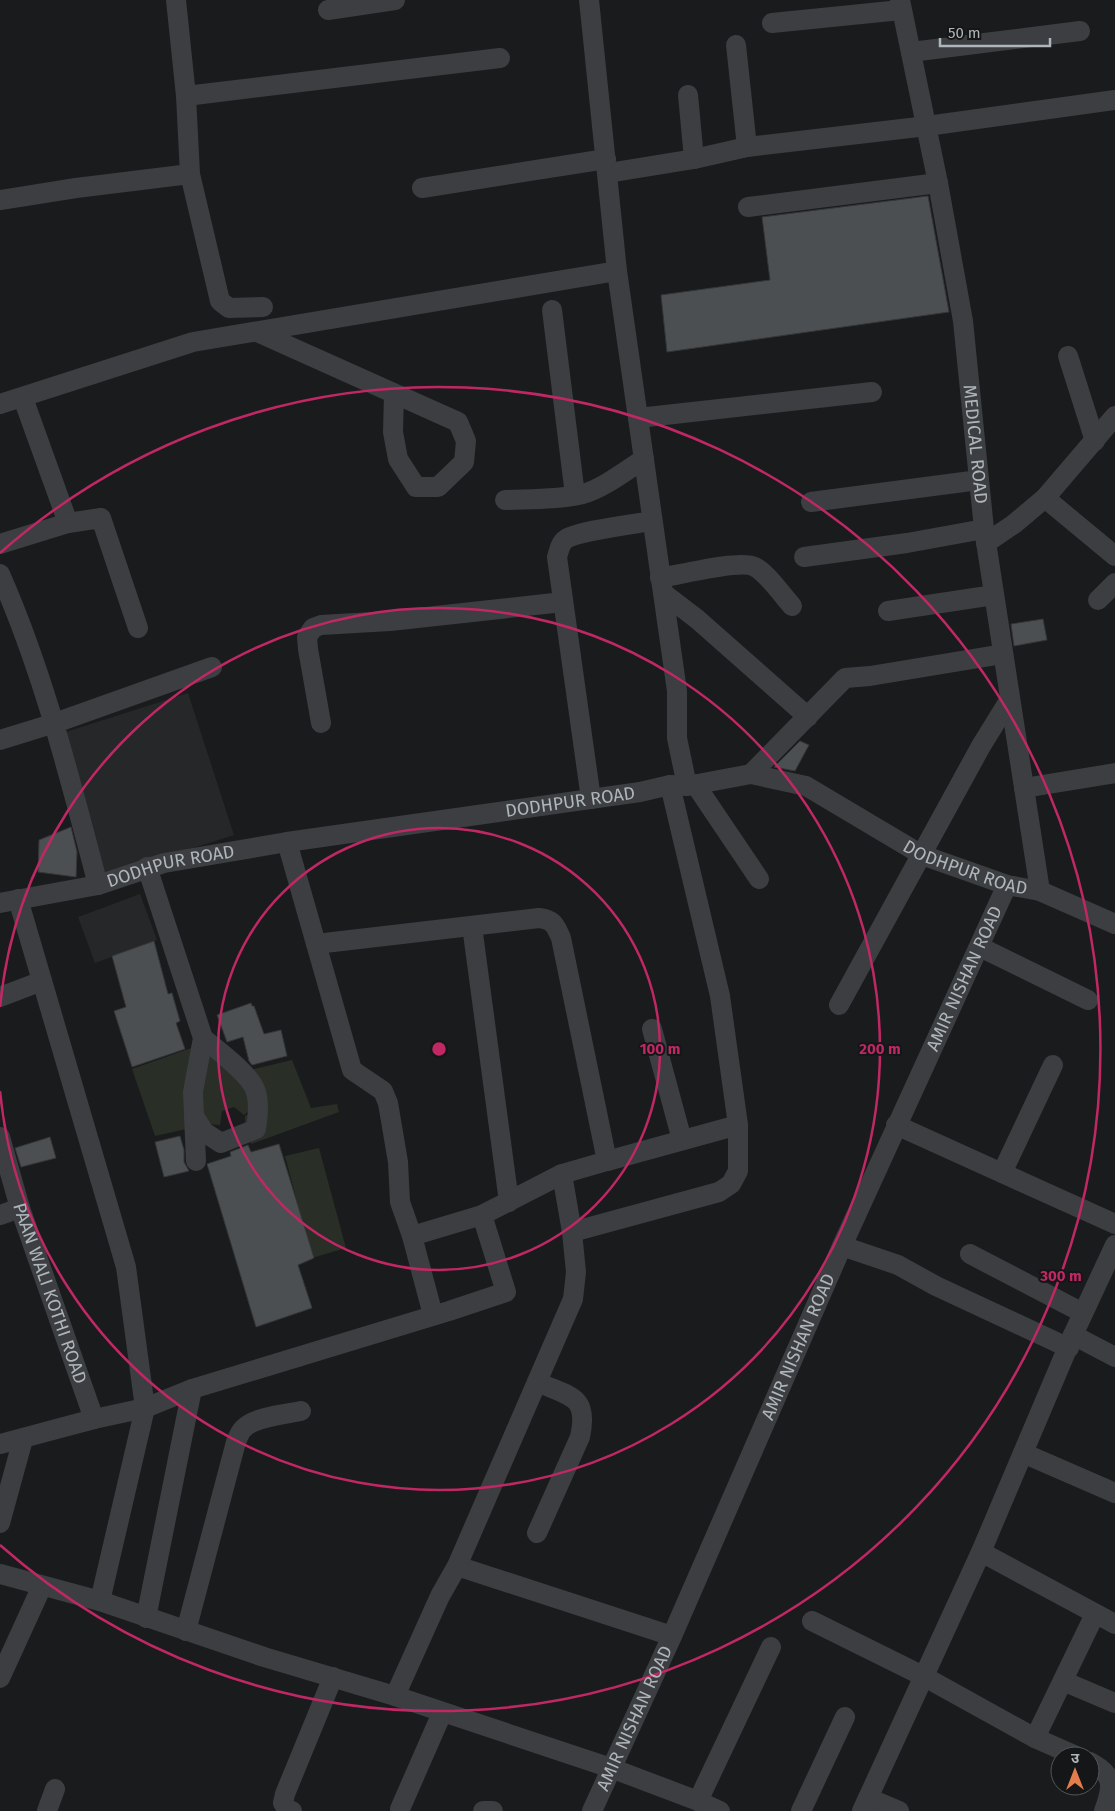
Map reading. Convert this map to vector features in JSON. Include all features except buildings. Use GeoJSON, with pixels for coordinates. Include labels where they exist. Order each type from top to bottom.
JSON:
{"type":"FeatureCollection","features":[{"type":"Feature","properties":{"kind":"street"},"geometry":{"type":"LineString","coordinates":[[176,0],[186,96],[190,174],[220,301],[229,308],[263,307]]}},
{"type":"Feature","properties":{"kind":"street"},"geometry":{"type":"LineString","coordinates":[[328,10],[395,0]]}},
{"type":"Feature","properties":{"kind":"street"},"geometry":{"type":"LineString","coordinates":[[572,1232],[719,1192],[731,1184],[738,1170],[738,1125],[720,996],[677,738],[676,691],[617,271],[589,0]]}},
{"type":"Feature","properties":{"kind":"street"},"geometry":{"type":"LineString","coordinates":[[772,23],[901,5]]}},
{"type":"Feature","properties":{"kind":"street","name":"MEDICAL ROAD"},"geometry":{"type":"LineString","coordinates":[[901,5],[927,126],[963,322],[985,536],[1040,891]]}},
{"type":"Feature","properties":{"kind":"street"},"geometry":{"type":"LineString","coordinates":[[911,52],[1080,31]]}},
{"type":"Feature","properties":{"kind":"street"},"geometry":{"type":"LineString","coordinates":[[736,45],[747,147]]}},
{"type":"Feature","properties":{"kind":"street"},"geometry":{"type":"LineString","coordinates":[[186,96],[500,58]]}},
{"type":"Feature","properties":{"kind":"street"},"geometry":{"type":"LineString","coordinates":[[688,95],[694,159]]}},
{"type":"Feature","properties":{"kind":"street"},"geometry":{"type":"LineString","coordinates":[[422,188],[607,166],[694,159],[747,147],[927,126],[1115,100]]}},
{"type":"Feature","properties":{"kind":"street"},"geometry":{"type":"LineString","coordinates":[[0,200],[76,188],[190,174]]}},
{"type":"Feature","properties":{"kind":"street"},"geometry":{"type":"LineString","coordinates":[[748,207],[938,183]]}},
{"type":"Feature","properties":{"kind":"street"},"geometry":{"type":"LineString","coordinates":[[0,404],[24,398],[193,342],[617,271]]}},
{"type":"Feature","properties":{"kind":"street"},"geometry":{"type":"LineString","coordinates":[[552,310],[575,495]]}},
{"type":"Feature","properties":{"kind":"street"},"geometry":{"type":"LineString","coordinates":[[257,332],[458,422],[466,441],[464,462],[438,487],[416,487],[398,459],[393,432],[394,394]]}},
{"type":"Feature","properties":{"kind":"street"},"geometry":{"type":"LineString","coordinates":[[804,557],[907,543],[985,536],[1014,524],[1044,498],[1107,430],[1068,356]]}},
{"type":"Feature","properties":{"kind":"street"},"geometry":{"type":"LineString","coordinates":[[638,418],[872,392]]}},
{"type":"Feature","properties":{"kind":"street"},"geometry":{"type":"LineString","coordinates":[[24,398],[68,523]]}},
{"type":"Feature","properties":{"kind":"street"},"geometry":{"type":"LineString","coordinates":[[505,500],[561,498],[584,493],[612,479],[644,459]]}},
{"type":"Feature","properties":{"kind":"street"},"geometry":{"type":"LineString","coordinates":[[811,502],[979,480]]}},
{"type":"Feature","properties":{"kind":"street"},"geometry":{"type":"LineString","coordinates":[[1044,498],[1115,556]]}},
{"type":"Feature","properties":{"kind":"street"},"geometry":{"type":"LineString","coordinates":[[0,544],[68,523],[101,518],[138,628]]}},
{"type":"Feature","properties":{"kind":"street"},"geometry":{"type":"LineString","coordinates":[[591,799],[557,557],[560,546],[565,539],[581,534],[652,521]]}},
{"type":"Feature","properties":{"kind":"street"},"geometry":{"type":"LineString","coordinates":[[662,586],[730,566],[754,566],[792,606]]}},
{"type":"Feature","properties":{"kind":"street"},"geometry":{"type":"LineString","coordinates":[[0,574],[20,619],[55,723],[98,885]]}},
{"type":"Feature","properties":{"kind":"street"},"geometry":{"type":"LineString","coordinates":[[1098,600],[1115,583]]}},
{"type":"Feature","properties":{"kind":"street"},"geometry":{"type":"LineString","coordinates":[[662,586],[808,717]]}},
{"type":"Feature","properties":{"kind":"street"},"geometry":{"type":"LineString","coordinates":[[888,611],[994,595]]}},
{"type":"Feature","properties":{"kind":"street"},"geometry":{"type":"LineString","coordinates":[[321,723],[308,649],[308,636],[313,628],[321,625],[390,621],[563,602]]}},
{"type":"Feature","properties":{"kind":"street"},"geometry":{"type":"LineString","coordinates":[[752,774],[845,678],[870,676],[1003,654]]}},
{"type":"Feature","properties":{"kind":"street"},"geometry":{"type":"LineString","coordinates":[[0,740],[55,723],[212,667]]}},
{"type":"Feature","properties":{"kind":"street"},"geometry":{"type":"LineString","coordinates":[[839,1005],[981,746],[1010,699]]}},
{"type":"Feature","properties":{"kind":"street"},"geometry":{"type":"LineString","coordinates":[[1024,788],[1115,773]]}},
{"type":"Feature","properties":{"kind":"street","name":"DODHPUR ROAD"},"geometry":{"type":"LineString","coordinates":[[9,901],[98,885],[147,868],[287,842],[640,792],[752,774],[806,786],[922,855],[1007,885],[1040,891],[1115,924]]}},
{"type":"Feature","properties":{"kind":"street"},"geometry":{"type":"LineString","coordinates":[[684,785],[759,879]]}},
{"type":"Feature","properties":{"kind":"street"},"geometry":{"type":"LineString","coordinates":[[287,842],[352,1070],[383,1091],[388,1103],[398,1162],[400,1202],[412,1236],[433,1316]]}},
{"type":"Feature","properties":{"kind":"street"},"geometry":{"type":"LineString","coordinates":[[147,868],[203,1038],[193,1092],[196,1161]]}},
{"type":"Feature","properties":{"kind":"street","name":"AMIR NISHAN ROAD"},"geometry":{"type":"LineString","coordinates":[[592,1811],[672,1636],[896,1125],[980,947],[1007,885]]}},
{"type":"Feature","properties":{"kind":"street"},"geometry":{"type":"LineString","coordinates":[[9,901],[42,981],[126,1267],[145,1408],[100,1601]]}},
{"type":"Feature","properties":{"kind":"street"},"geometry":{"type":"LineString","coordinates":[[316,944],[539,918],[548,920],[555,925],[561,938],[607,1161]]}},
{"type":"Feature","properties":{"kind":"street"},"geometry":{"type":"LineString","coordinates":[[472,926],[509,1202]]}},
{"type":"Feature","properties":{"kind":"street"},"geometry":{"type":"LineString","coordinates":[[980,947],[1088,1000]]}},
{"type":"Feature","properties":{"kind":"street"},"geometry":{"type":"LineString","coordinates":[[0,998],[42,981]]}},
{"type":"Feature","properties":{"kind":"street"},"geometry":{"type":"LineString","coordinates":[[652,1029],[664,1081],[682,1140]]}},
{"type":"Feature","properties":{"kind":"street"},"geometry":{"type":"LineString","coordinates":[[194,1116],[204,1132],[222,1143],[256,1130],[258,1119],[254,1087],[247,1077],[203,1038]]}},
{"type":"Feature","properties":{"kind":"street"},"geometry":{"type":"LineString","coordinates":[[1002,1173],[1053,1065]]}},
{"type":"Feature","properties":{"kind":"street"},"geometry":{"type":"LineString","coordinates":[[412,1236],[482,1214],[562,1174],[738,1125]]}},
{"type":"Feature","properties":{"kind":"street"},"geometry":{"type":"LineString","coordinates":[[896,1125],[1115,1224]]}},
{"type":"Feature","properties":{"kind":"street","name":"PAAN WALI KOTHI ROAD"},"geometry":{"type":"LineString","coordinates":[[0,1137],[20,1208],[94,1419]]}},
{"type":"Feature","properties":{"kind":"street"},"geometry":{"type":"LineString","coordinates":[[394,1696],[440,1596],[458,1566],[573,1299],[576,1272],[572,1232],[562,1174]]}},
{"type":"Feature","properties":{"kind":"street"},"geometry":{"type":"LineString","coordinates":[[0,1215],[20,1208]]}},
{"type":"Feature","properties":{"kind":"street"},"geometry":{"type":"LineString","coordinates":[[0,1444],[94,1419],[145,1408],[192,1389],[506,1292],[482,1214]]}},
{"type":"Feature","properties":{"kind":"street"},"geometry":{"type":"LineString","coordinates":[[898,1811],[865,1805],[981,1552],[1083,1313],[1110,1272],[1115,1245]]}},
{"type":"Feature","properties":{"kind":"street"},"geometry":{"type":"LineString","coordinates":[[842,1246],[898,1265],[936,1286],[1115,1357]]}},
{"type":"Feature","properties":{"kind":"street"},"geometry":{"type":"LineString","coordinates":[[970,1254],[1083,1313]]}},
{"type":"Feature","properties":{"kind":"street"},"geometry":{"type":"LineString","coordinates":[[537,1382],[574,1399],[581,1406],[583,1421],[580,1437],[537,1533]]}},
{"type":"Feature","properties":{"kind":"street"},"geometry":{"type":"LineString","coordinates":[[146,1618],[192,1389]]}},
{"type":"Feature","properties":{"kind":"street"},"geometry":{"type":"LineString","coordinates":[[186,1631],[236,1442],[243,1428],[253,1422],[267,1418],[301,1412]]}},
{"type":"Feature","properties":{"kind":"street"},"geometry":{"type":"LineString","coordinates":[[0,1523],[23,1439]]}},
{"type":"Feature","properties":{"kind":"street"},"geometry":{"type":"LineString","coordinates":[[1023,1453],[1115,1493]]}},
{"type":"Feature","properties":{"kind":"street"},"geometry":{"type":"LineString","coordinates":[[981,1552],[1115,1624]]}},
{"type":"Feature","properties":{"kind":"street"},"geometry":{"type":"LineString","coordinates":[[458,1566],[672,1636]]}},
{"type":"Feature","properties":{"kind":"street"},"geometry":{"type":"LineString","coordinates":[[0,1574],[100,1601],[186,1631],[394,1696],[611,1768],[720,1811]]}},
{"type":"Feature","properties":{"kind":"street"},"geometry":{"type":"LineString","coordinates":[[0,1678],[42,1586]]}},
{"type":"Feature","properties":{"kind":"street"},"geometry":{"type":"LineString","coordinates":[[1035,1738],[1095,1614]]}},
{"type":"Feature","properties":{"kind":"street"},"geometry":{"type":"LineString","coordinates":[[812,1621],[923,1676],[1035,1738],[1053,1746]]}},
{"type":"Feature","properties":{"kind":"street"},"geometry":{"type":"LineString","coordinates":[[698,1801],[771,1647]]}},
{"type":"Feature","properties":{"kind":"street"},"geometry":{"type":"LineString","coordinates":[[292,1811],[288,1810],[283,1803],[285,1794],[333,1677]]}},
{"type":"Feature","properties":{"kind":"street"},"geometry":{"type":"LineString","coordinates":[[1063,1681],[1115,1703]]}},
{"type":"Feature","properties":{"kind":"street"},"geometry":{"type":"LineString","coordinates":[[400,1809],[442,1713]]}},
{"type":"Feature","properties":{"kind":"street"},"geometry":{"type":"LineString","coordinates":[[801,1811],[845,1716]]}},
{"type":"Feature","properties":{"kind":"street"},"geometry":{"type":"LineString","coordinates":[[1100,1768],[1111,1777],[1112,1785],[1104,1811]]}},
{"type":"Feature","properties":{"kind":"street"},"geometry":{"type":"LineString","coordinates":[[47,1811],[55,1789]]}},
{"type":"Feature","properties":{"kind":"street"},"geometry":{"type":"LineString","coordinates":[[483,1811],[493,1811]]}},
{"type":"Feature","properties":{"kind":"shaded area"},"geometry":{"type":"Polygon","coordinates":[[[188,693],[234,835],[96,879],[50,737],[188,693]]]}},
{"type":"Feature","properties":{"kind":"shaded area"},"geometry":{"type":"Polygon","coordinates":[[[140,894],[157,940],[95,963],[78,917],[140,894]]]}},
{"type":"Feature","properties":{"kind":"shaded area"},"geometry":{"type":"Polygon","coordinates":[[[197,1046],[191,1128],[155,1136],[132,1069],[197,1046]]]}},
{"type":"Feature","properties":{"kind":"shaded area"},"geometry":{"type":"Polygon","coordinates":[[[207,1046],[250,1070],[292,1060],[311,1108],[337,1104],[339,1112],[251,1144],[245,1127],[245,1116],[255,1107],[244,1115],[234,1107],[222,1111],[220,1125],[205,1124],[197,1095],[207,1046]]]}},
{"type":"Feature","properties":{"kind":"shaded area"},"geometry":{"type":"Polygon","coordinates":[[[319,1148],[346,1248],[312,1258],[285,1156],[319,1148]]]}}]}
